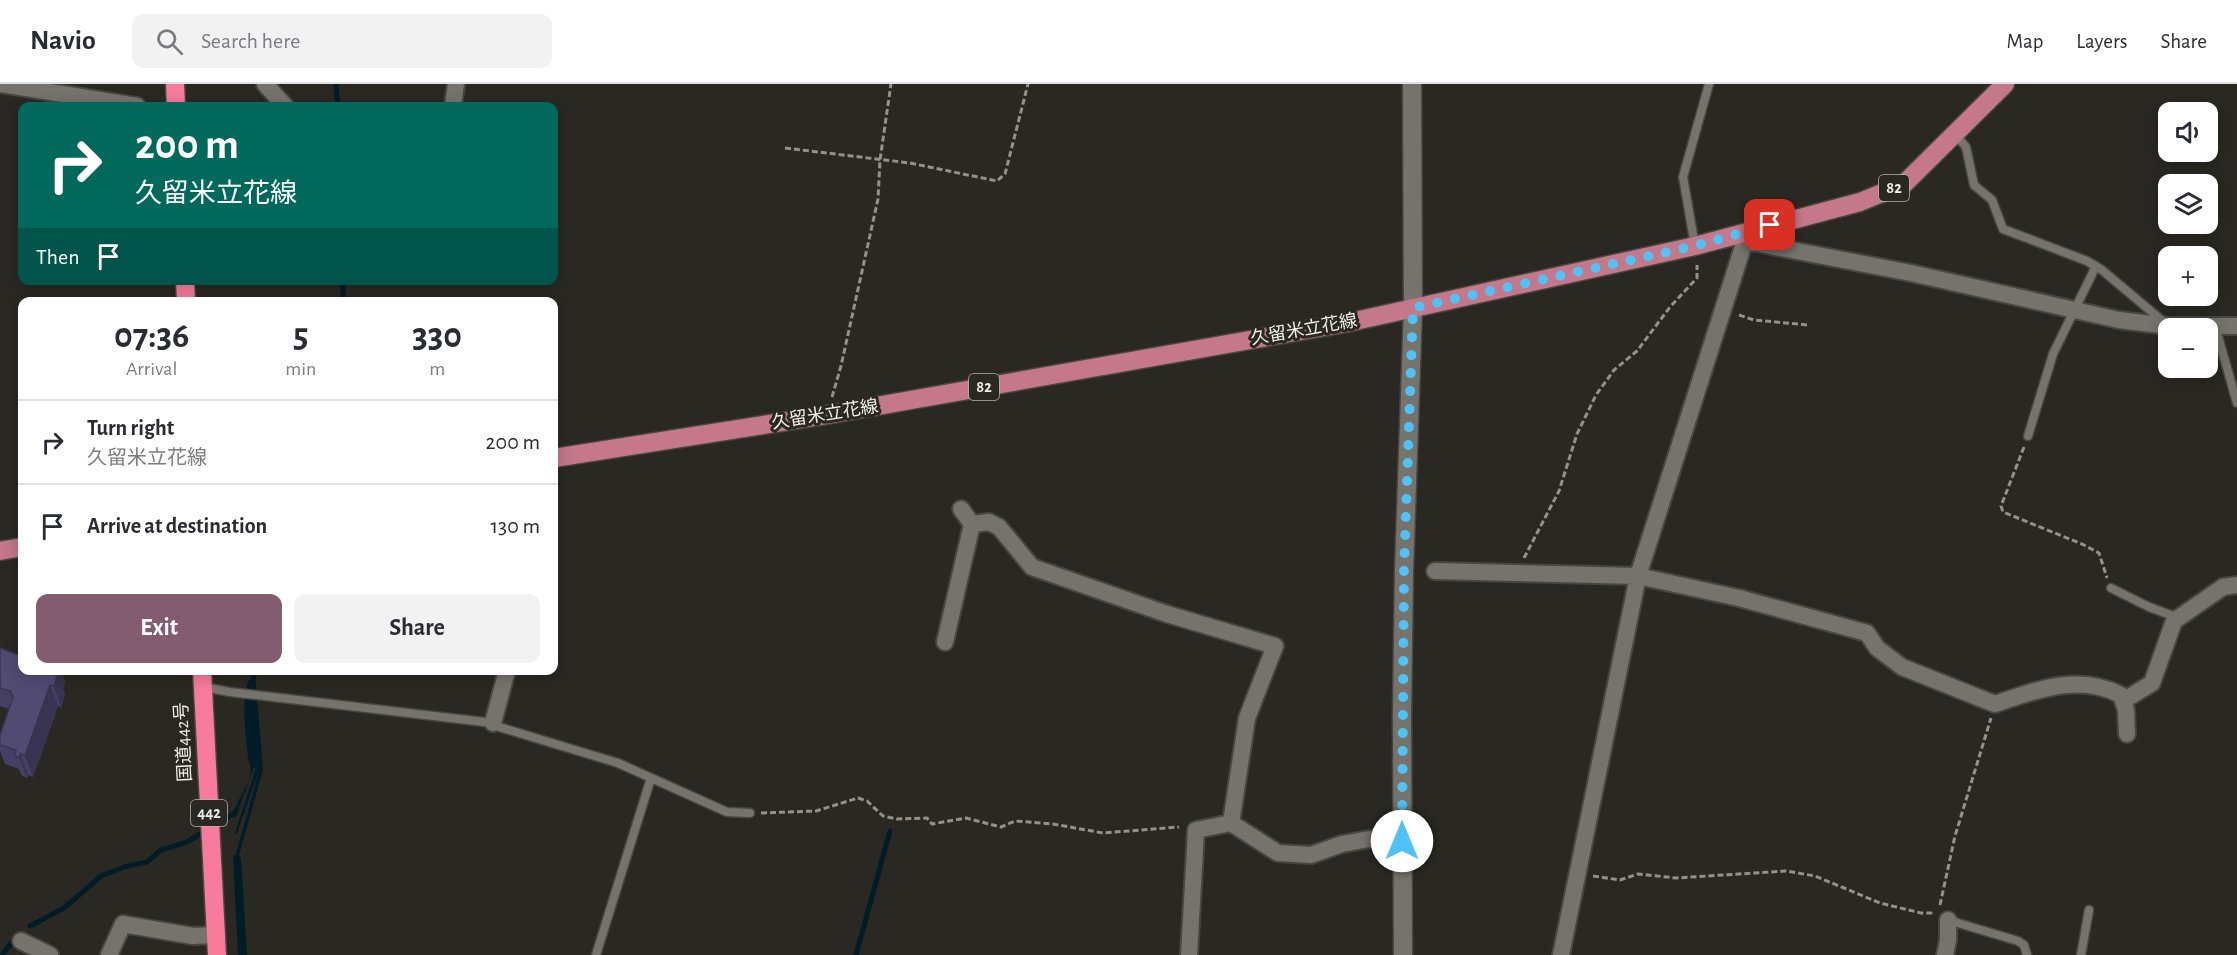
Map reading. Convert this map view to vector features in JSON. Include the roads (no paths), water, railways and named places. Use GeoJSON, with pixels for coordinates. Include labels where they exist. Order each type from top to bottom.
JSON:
{"type":"FeatureCollection","features":[{"type":"Feature","properties":{"kind":"highway"},"geometry":{"type":"LineString","coordinates":[[175,84],[176,102]]}},
{"type":"Feature","properties":{"kind":"highway","name":"国道442号"},"geometry":{"type":"LineString","coordinates":[[202,679],[217,955]]}},
{"type":"Feature","properties":{"kind":"main road","name":"久留米立花線"},"geometry":{"type":"LineString","coordinates":[[558,457],[826,415],[1346,323],[1746,236],[1860,202],[1904,184],[1955,134],[2000,85]]}},
{"type":"Feature","properties":{"kind":"main road"},"geometry":{"type":"LineString","coordinates":[[0,551],[18,549]]}},
{"type":"Feature","properties":{"kind":"street"},"geometry":{"type":"LineString","coordinates":[[1,84],[112,102]]}},
{"type":"Feature","properties":{"kind":"street"},"geometry":{"type":"LineString","coordinates":[[265,84],[281,102]]}},
{"type":"Feature","properties":{"kind":"street"},"geometry":{"type":"LineString","coordinates":[[454,102],[456,84]]}},
{"type":"Feature","properties":{"kind":"street"},"geometry":{"type":"LineString","coordinates":[[1403,955],[1404,570],[1413,308],[1412,84]]}},
{"type":"Feature","properties":{"kind":"street"},"geometry":{"type":"LineString","coordinates":[[1562,955],[1576,874],[1638,576],[1746,236],[2075,311],[2158,324]]}},
{"type":"Feature","properties":{"kind":"street"},"geometry":{"type":"LineString","coordinates":[[2218,326],[2237,326]]}},
{"type":"Feature","properties":{"kind":"street"},"geometry":{"type":"LineString","coordinates":[[945,642],[972,524],[961,509]]}},
{"type":"Feature","properties":{"kind":"street"},"geometry":{"type":"LineString","coordinates":[[972,524],[989,522],[999,527],[1032,567],[1167,614],[1275,646],[1247,718],[1232,823]]}},
{"type":"Feature","properties":{"kind":"street"},"geometry":{"type":"LineString","coordinates":[[1435,571],[1638,576],[1739,598],[1867,633],[1877,648],[1902,667],[1995,704],[2041,688],[2074,683],[2108,688],[2121,695],[2126,710],[2127,734]]}},
{"type":"Feature","properties":{"kind":"street"},"geometry":{"type":"LineString","coordinates":[[2123,701],[2152,683],[2174,621],[2223,587],[2237,585]]}},
{"type":"Feature","properties":{"kind":"street"},"geometry":{"type":"LineString","coordinates":[[493,723],[506,675]]}},
{"type":"Feature","properties":{"kind":"street"},"geometry":{"type":"LineString","coordinates":[[1189,955],[1196,830],[1232,823],[1278,854],[1311,855],[1342,844],[1370,839],[1402,841]]}},
{"type":"Feature","properties":{"kind":"street"},"geometry":{"type":"LineString","coordinates":[[1945,916],[1948,940],[1945,955]]}},
{"type":"Feature","properties":{"kind":"street"},"geometry":{"type":"LineString","coordinates":[[109,955],[123,924],[193,936],[215,935]]}},
{"type":"Feature","properties":{"kind":"street"},"geometry":{"type":"LineString","coordinates":[[21,942],[50,955]]}},
{"type":"Feature","properties":{"kind":"lane"},"geometry":{"type":"LineString","coordinates":[[1695,246],[1683,177],[1708,84]]}},
{"type":"Feature","properties":{"kind":"lane"},"geometry":{"type":"LineString","coordinates":[[1955,134],[1966,147],[1974,185],[1992,200],[2003,229],[2096,266],[2158,318]]}},
{"type":"Feature","properties":{"kind":"lane"},"geometry":{"type":"LineString","coordinates":[[2028,436],[2053,354],[2096,266]]}},
{"type":"Feature","properties":{"kind":"lane"},"geometry":{"type":"LineString","coordinates":[[2218,336],[2237,402]]}},
{"type":"Feature","properties":{"kind":"lane"},"geometry":{"type":"LineString","coordinates":[[2111,588],[2149,607],[2179,618]]}},
{"type":"Feature","properties":{"kind":"lane"},"geometry":{"type":"LineString","coordinates":[[202,679],[230,692],[493,723],[496,726],[618,763],[727,812],[750,813]]}},
{"type":"Feature","properties":{"kind":"lane"},"geometry":{"type":"LineString","coordinates":[[596,955],[651,778]]}},
{"type":"Feature","properties":{"kind":"lane"},"geometry":{"type":"LineString","coordinates":[[2080,955],[2089,910]]}},
{"type":"Feature","properties":{"kind":"lane"},"geometry":{"type":"LineString","coordinates":[[1945,916],[2018,941],[2024,945],[2027,955]]}},
{"type":"Feature","properties":{"kind":"water"},"geometry":{"type":"Polygon","coordinates":[[[250,679],[256,683],[263,770],[239,855],[247,955],[238,955],[233,856],[236,854],[260,768],[237,833],[235,833],[256,768],[254,767],[235,819],[239,800],[248,783],[251,771],[245,716],[245,694],[250,679]]]}},
{"type":"Feature","properties":{"kind":"waterway"},"geometry":{"type":"LineString","coordinates":[[336,84],[338,102]]}},
{"type":"Feature","properties":{"kind":"waterway"},"geometry":{"type":"LineString","coordinates":[[342,285],[344,297]]}},
{"type":"Feature","properties":{"kind":"waterway"},"geometry":{"type":"LineString","coordinates":[[252,686],[254,675]]}},
{"type":"Feature","properties":{"kind":"waterway"},"geometry":{"type":"LineString","coordinates":[[213,826],[235,813],[237,809]]}},
{"type":"Feature","properties":{"kind":"waterway"},"geometry":{"type":"LineString","coordinates":[[30,926],[64,908],[101,876],[127,866],[147,862],[161,850],[187,842],[205,831]]}},
{"type":"Feature","properties":{"kind":"waterway"},"geometry":{"type":"LineString","coordinates":[[856,955],[890,831]]}},
{"type":"Feature","properties":{"kind":"waterway"},"geometry":{"type":"LineString","coordinates":[[2,955],[16,937]]}}]}
